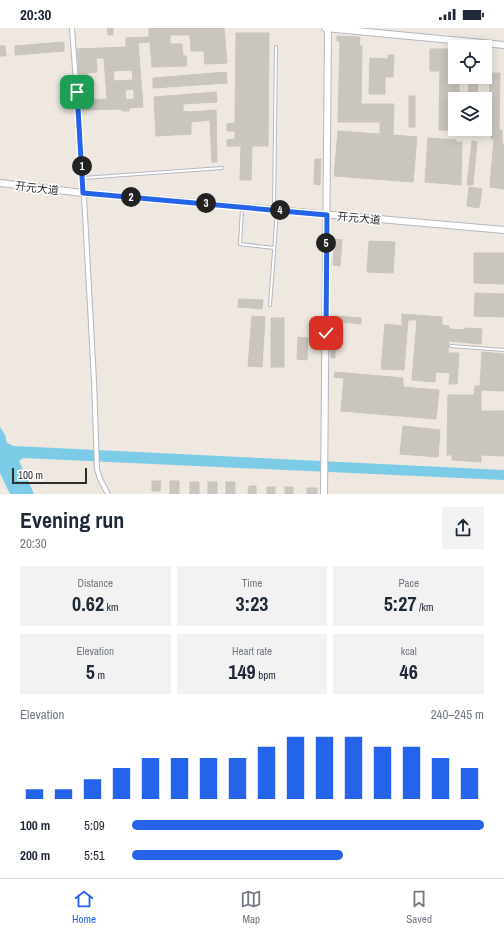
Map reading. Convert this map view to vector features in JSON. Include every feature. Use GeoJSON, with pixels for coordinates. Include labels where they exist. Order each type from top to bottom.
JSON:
{"type":"FeatureCollection","features":[{"type":"Feature","properties":{"kind":"street"},"geometry":{"type":"LineString","coordinates":[[72,28],[83,178],[97,444],[97,469],[100,479],[108,494]]}},
{"type":"Feature","properties":{"kind":"street"},"geometry":{"type":"LineString","coordinates":[[325,28],[368,30],[504,45]]}},
{"type":"Feature","properties":{"kind":"street"},"geometry":{"type":"LineString","coordinates":[[324,494],[328,28]]}},
{"type":"Feature","properties":{"kind":"street","name":"开元大道"},"geometry":{"type":"LineString","coordinates":[[0,183],[83,193],[504,230]]}},
{"type":"Feature","properties":{"kind":"lane"},"geometry":{"type":"LineString","coordinates":[[270,305],[276,209],[276,47]]}},
{"type":"Feature","properties":{"kind":"lane"},"geometry":{"type":"LineString","coordinates":[[83,178],[222,168]]}},
{"type":"Feature","properties":{"kind":"lane"},"geometry":{"type":"LineString","coordinates":[[242,206],[240,244],[274,248]]}},
{"type":"Feature","properties":{"kind":"lane"},"geometry":{"type":"LineString","coordinates":[[451,346],[504,350]]}},
{"type":"Feature","properties":{"kind":"water"},"geometry":{"type":"Polygon","coordinates":[[[0,427],[5,435],[7,443],[14,446],[504,470],[504,480],[23,458],[19,461],[34,494],[10,494],[0,473],[0,427]]]}},
{"type":"Feature","properties":{"kind":"building"},"geometry":{"type":"Polygon","coordinates":[[[107,28],[113,28],[113,35],[108,35],[107,28]]]}},
{"type":"Feature","properties":{"kind":"building"},"geometry":{"type":"Polygon","coordinates":[[[149,28],[224,28],[227,63],[205,64],[204,51],[191,51],[190,35],[170,35],[170,44],[182,44],[183,56],[186,56],[187,66],[152,67],[150,42],[138,43],[143,107],[129,108],[129,111],[122,111],[122,109],[82,110],[77,49],[126,47],[126,38],[149,37],[149,28]],[[96,58],[97,72],[87,73],[88,100],[107,99],[104,58],[96,58]],[[132,70],[113,71],[114,81],[133,80],[132,70]],[[134,89],[125,90],[126,100],[134,99],[134,89]]]}},
{"type":"Feature","properties":{"kind":"building"},"geometry":{"type":"Polygon","coordinates":[[[236,33],[269,33],[268,146],[252,146],[251,180],[240,180],[241,146],[227,146],[227,140],[235,139],[235,131],[227,131],[227,124],[235,123],[236,33]]]}},
{"type":"Feature","properties":{"kind":"building"},"geometry":{"type":"Polygon","coordinates":[[[337,36],[360,37],[359,46],[362,46],[361,104],[394,104],[393,135],[417,137],[413,182],[334,176],[338,131],[380,134],[380,122],[338,122],[340,41],[337,41],[337,36]]]}},
{"type":"Feature","properties":{"kind":"building"},"geometry":{"type":"Polygon","coordinates":[[[64,42],[64,51],[15,55],[15,46],[64,42]]]}},
{"type":"Feature","properties":{"kind":"building"},"geometry":{"type":"Polygon","coordinates":[[[0,46],[5,46],[6,56],[0,56],[0,46]]]}},
{"type":"Feature","properties":{"kind":"building"},"geometry":{"type":"Polygon","coordinates":[[[430,49],[448,49],[448,84],[459,84],[459,92],[448,92],[448,130],[439,130],[440,71],[430,71],[430,49]]]}},
{"type":"Feature","properties":{"kind":"building"},"geometry":{"type":"Polygon","coordinates":[[[388,55],[394,55],[393,77],[385,77],[385,94],[369,94],[370,58],[388,59],[388,55]]]}},
{"type":"Feature","properties":{"kind":"building"},"geometry":{"type":"Polygon","coordinates":[[[226,72],[227,83],[153,88],[153,78],[226,72]]]}},
{"type":"Feature","properties":{"kind":"building"},"geometry":{"type":"Polygon","coordinates":[[[492,73],[500,73],[499,130],[502,130],[502,144],[504,144],[504,189],[490,187],[494,139],[491,139],[492,92],[490,92],[490,84],[492,84],[492,73]]]}},
{"type":"Feature","properties":{"kind":"building"},"geometry":{"type":"Polygon","coordinates":[[[469,84],[478,84],[477,92],[468,92],[469,84]]]}},
{"type":"Feature","properties":{"kind":"building"},"geometry":{"type":"Polygon","coordinates":[[[216,92],[217,102],[183,104],[183,111],[190,112],[216,110],[217,162],[212,162],[210,120],[191,122],[191,134],[156,136],[154,97],[216,92]]]}},
{"type":"Feature","properties":{"kind":"building"},"geometry":{"type":"Polygon","coordinates":[[[409,96],[415,96],[415,127],[409,127],[409,96]]]}},
{"type":"Feature","properties":{"kind":"building"},"geometry":{"type":"Polygon","coordinates":[[[428,138],[456,140],[456,142],[462,142],[461,185],[425,182],[428,138]]]}},
{"type":"Feature","properties":{"kind":"building"},"geometry":{"type":"Polygon","coordinates":[[[472,141],[477,142],[473,185],[467,185],[472,141]]]}},
{"type":"Feature","properties":{"kind":"building"},"geometry":{"type":"Polygon","coordinates":[[[315,159],[321,159],[320,185],[314,184],[315,159]]]}},
{"type":"Feature","properties":{"kind":"building"},"geometry":{"type":"Polygon","coordinates":[[[469,187],[482,189],[479,208],[467,206],[469,187]]]}},
{"type":"Feature","properties":{"kind":"building"},"geometry":{"type":"Polygon","coordinates":[[[335,239],[342,240],[340,266],[333,265],[335,239]]]}},
{"type":"Feature","properties":{"kind":"building"},"geometry":{"type":"Polygon","coordinates":[[[369,241],[395,242],[393,273],[367,272],[369,241]]]}},
{"type":"Feature","properties":{"kind":"building"},"geometry":{"type":"Polygon","coordinates":[[[474,253],[504,253],[504,284],[474,283],[474,253]]]}},
{"type":"Feature","properties":{"kind":"building"},"geometry":{"type":"Polygon","coordinates":[[[475,293],[504,294],[504,317],[474,316],[475,293]]]}},
{"type":"Feature","properties":{"kind":"building"},"geometry":{"type":"Polygon","coordinates":[[[239,299],[263,300],[262,309],[238,307],[239,299]]]}},
{"type":"Feature","properties":{"kind":"building"},"geometry":{"type":"Polygon","coordinates":[[[402,314],[442,317],[442,325],[449,326],[449,329],[482,329],[481,344],[449,341],[448,353],[459,353],[457,384],[449,384],[450,373],[436,372],[435,382],[412,380],[417,320],[408,320],[404,370],[381,369],[385,324],[402,326],[402,314]]]}},
{"type":"Feature","properties":{"kind":"building"},"geometry":{"type":"Polygon","coordinates":[[[252,316],[265,317],[262,367],[248,366],[252,316]]]}},
{"type":"Feature","properties":{"kind":"building"},"geometry":{"type":"Polygon","coordinates":[[[335,316],[361,318],[361,324],[334,321],[335,316]]]}},
{"type":"Feature","properties":{"kind":"building"},"geometry":{"type":"Polygon","coordinates":[[[271,318],[284,318],[284,367],[271,367],[271,318]]]}},
{"type":"Feature","properties":{"kind":"building"},"geometry":{"type":"Polygon","coordinates":[[[331,324],[336,324],[335,358],[331,358],[331,324]]]}},
{"type":"Feature","properties":{"kind":"building"},"geometry":{"type":"Polygon","coordinates":[[[298,337],[308,338],[307,360],[297,359],[298,337]]]}},
{"type":"Feature","properties":{"kind":"building"},"geometry":{"type":"Polygon","coordinates":[[[482,352],[504,354],[504,391],[481,390],[481,411],[504,411],[504,456],[481,455],[481,462],[452,460],[452,455],[447,455],[448,395],[474,395],[475,386],[480,386],[482,352]]]}},
{"type":"Feature","properties":{"kind":"building"},"geometry":{"type":"Polygon","coordinates":[[[335,372],[403,378],[403,387],[439,390],[436,419],[341,411],[344,378],[334,377],[335,372]]]}},
{"type":"Feature","properties":{"kind":"building"},"geometry":{"type":"Polygon","coordinates":[[[403,426],[440,430],[438,457],[400,454],[403,426]]]}},
{"type":"Feature","properties":{"kind":"building"},"geometry":{"type":"Polygon","coordinates":[[[152,481],[161,481],[160,491],[152,491],[152,481]]]}},
{"type":"Feature","properties":{"kind":"building"},"geometry":{"type":"Polygon","coordinates":[[[170,481],[179,481],[179,494],[170,494],[170,481]]]}},
{"type":"Feature","properties":{"kind":"building"},"geometry":{"type":"Polygon","coordinates":[[[190,482],[199,482],[199,494],[190,494],[190,482]]]}},
{"type":"Feature","properties":{"kind":"building"},"geometry":{"type":"Polygon","coordinates":[[[208,482],[217,482],[217,494],[208,494],[208,482]]]}},
{"type":"Feature","properties":{"kind":"building"},"geometry":{"type":"Polygon","coordinates":[[[226,482],[235,482],[235,494],[226,494],[226,482]]]}},
{"type":"Feature","properties":{"kind":"building"},"geometry":{"type":"Polygon","coordinates":[[[249,486],[256,486],[256,494],[248,494],[249,486]]]}},
{"type":"Feature","properties":{"kind":"building"},"geometry":{"type":"Polygon","coordinates":[[[267,487],[275,487],[275,494],[267,494],[267,487]]]}},
{"type":"Feature","properties":{"kind":"building"},"geometry":{"type":"Polygon","coordinates":[[[285,487],[293,487],[293,494],[285,494],[285,487]]]}},
{"type":"Feature","properties":{"kind":"building"},"geometry":{"type":"Polygon","coordinates":[[[307,488],[317,488],[317,494],[307,494],[307,488]]]}},
{"type":"Feature","properties":{"kind":"route"},"geometry":{"type":"LineString","coordinates":[[77,92],[83,193],[327,215],[326,333]]}}]}
